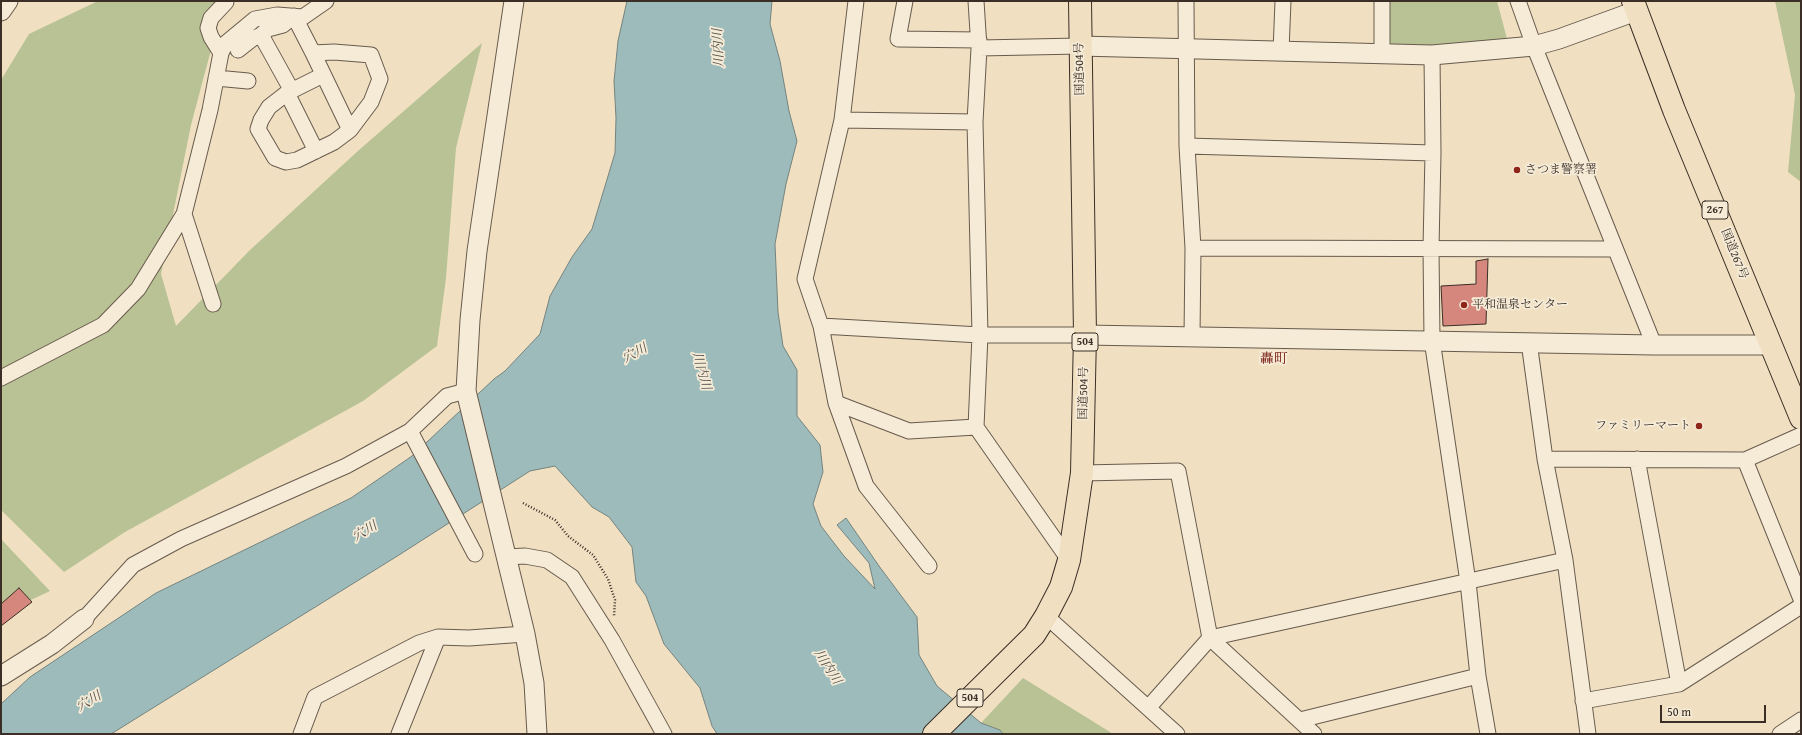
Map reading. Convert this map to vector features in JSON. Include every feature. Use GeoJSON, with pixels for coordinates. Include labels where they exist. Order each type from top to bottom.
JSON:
{"type":"FeatureCollection","features":[{"type":"Feature","properties":{"kind":"highway","name":"国道504号"},"geometry":{"type":"LineString","coordinates":[[934,734],[1034,635],[1061,587],[1069,560],[1082,473],[1085,335],[1080,1]]}},
{"type":"Feature","properties":{"kind":"highway","name":"国道267号"},"geometry":{"type":"LineString","coordinates":[[1634,6],[1674,110],[1801,418]]}},
{"type":"Feature","properties":{"kind":"street"},"geometry":{"type":"LineString","coordinates":[[1,11],[8,1]]}},
{"type":"Feature","properties":{"kind":"street"},"geometry":{"type":"LineString","coordinates":[[514,1],[477,251],[470,320],[466,391],[525,634],[534,683],[537,734]]}},
{"type":"Feature","properties":{"kind":"street"},"geometry":{"type":"LineString","coordinates":[[856,1],[842,120],[805,279],[821,326],[836,403],[866,486],[929,566]]}},
{"type":"Feature","properties":{"kind":"street"},"geometry":{"type":"LineString","coordinates":[[905,1],[898,39],[979,44],[1432,55],[1534,46],[1559,39],[1634,6]]}},
{"type":"Feature","properties":{"kind":"street"},"geometry":{"type":"LineString","coordinates":[[976,1],[979,44],[975,122],[980,335],[976,427],[1069,560]]}},
{"type":"Feature","properties":{"kind":"street"},"geometry":{"type":"LineString","coordinates":[[1186,1],[1185,49],[1187,146],[1193,248],[1192,337]]}},
{"type":"Feature","properties":{"kind":"street"},"geometry":{"type":"LineString","coordinates":[[1281,51],[1282,1]]}},
{"type":"Feature","properties":{"kind":"street"},"geometry":{"type":"LineString","coordinates":[[1382,1],[1382,54]]}},
{"type":"Feature","properties":{"kind":"street"},"geometry":{"type":"LineString","coordinates":[[1518,1],[1534,46],[1654,345]]}},
{"type":"Feature","properties":{"kind":"street"},"geometry":{"type":"LineString","coordinates":[[221,53],[211,37],[208,28],[210,18],[226,2]]}},
{"type":"Feature","properties":{"kind":"street"},"geometry":{"type":"LineString","coordinates":[[1,378],[103,325],[138,289],[184,214],[210,110],[221,53],[226,44],[255,19],[277,15],[303,17],[321,3]]}},
{"type":"Feature","properties":{"kind":"street"},"geometry":{"type":"LineString","coordinates":[[238,50],[252,40],[261,36],[268,29],[283,25],[294,16]]}},
{"type":"Feature","properties":{"kind":"street"},"geometry":{"type":"LineString","coordinates":[[294,16],[324,74],[350,130]]}},
{"type":"Feature","properties":{"kind":"street"},"geometry":{"type":"LineString","coordinates":[[261,36],[290,92],[316,151]]}},
{"type":"Feature","properties":{"kind":"street"},"geometry":{"type":"LineString","coordinates":[[313,53],[334,52],[371,55],[380,79],[371,102],[350,130],[334,142],[297,160],[286,162],[275,158],[258,128],[260,120],[268,107],[290,92],[324,74]]}},
{"type":"Feature","properties":{"kind":"street"},"geometry":{"type":"LineString","coordinates":[[1432,55],[1432,340],[1468,582],[1478,676],[1488,734]]}},
{"type":"Feature","properties":{"kind":"street"},"geometry":{"type":"LineString","coordinates":[[216,78],[248,81]]}},
{"type":"Feature","properties":{"kind":"street"},"geometry":{"type":"LineString","coordinates":[[842,120],[975,122]]}},
{"type":"Feature","properties":{"kind":"street"},"geometry":{"type":"LineString","coordinates":[[1187,146],[1433,153]]}},
{"type":"Feature","properties":{"kind":"street"},"geometry":{"type":"LineString","coordinates":[[184,214],[213,304]]}},
{"type":"Feature","properties":{"kind":"street"},"geometry":{"type":"LineString","coordinates":[[1193,248],[1615,249]]}},
{"type":"Feature","properties":{"kind":"street"},"geometry":{"type":"LineString","coordinates":[[821,326],[980,335],[1432,340],[1654,345],[1771,345]]}},
{"type":"Feature","properties":{"kind":"street"},"geometry":{"type":"LineString","coordinates":[[1529,342],[1545,459],[1564,560],[1588,734]]}},
{"type":"Feature","properties":{"kind":"street"},"geometry":{"type":"LineString","coordinates":[[1,676],[52,644],[84,619],[133,565],[181,539],[413,435],[448,396],[466,391]]}},
{"type":"Feature","properties":{"kind":"street"},"geometry":{"type":"LineString","coordinates":[[836,403],[910,431],[976,427]]}},
{"type":"Feature","properties":{"kind":"street"},"geometry":{"type":"LineString","coordinates":[[413,435],[475,554]]}},
{"type":"Feature","properties":{"kind":"street"},"geometry":{"type":"LineString","coordinates":[[1545,459],[1745,460],[1801,435]]}},
{"type":"Feature","properties":{"kind":"street"},"geometry":{"type":"LineString","coordinates":[[1638,459],[1679,684]]}},
{"type":"Feature","properties":{"kind":"street"},"geometry":{"type":"LineString","coordinates":[[1745,460],[1801,599]]}},
{"type":"Feature","properties":{"kind":"street"},"geometry":{"type":"LineString","coordinates":[[1082,473],[1178,470],[1210,638],[1314,734]]}},
{"type":"Feature","properties":{"kind":"street"},"geometry":{"type":"LineString","coordinates":[[507,557],[525,556],[547,560],[572,577],[612,640],[664,734]]}},
{"type":"Feature","properties":{"kind":"street"},"geometry":{"type":"LineString","coordinates":[[1148,708],[1210,638],[1564,560]]}},
{"type":"Feature","properties":{"kind":"street"},"geometry":{"type":"LineString","coordinates":[[1583,701],[1679,684],[1801,606]]}},
{"type":"Feature","properties":{"kind":"street"},"geometry":{"type":"LineString","coordinates":[[1046,616],[1176,734]]}},
{"type":"Feature","properties":{"kind":"street"},"geometry":{"type":"LineString","coordinates":[[301,734],[315,697],[419,643],[438,637],[469,638],[525,634]]}},
{"type":"Feature","properties":{"kind":"street"},"geometry":{"type":"LineString","coordinates":[[399,734],[438,637]]}},
{"type":"Feature","properties":{"kind":"street"},"geometry":{"type":"LineString","coordinates":[[1300,720],[1478,676]]}},
{"type":"Feature","properties":{"kind":"street"},"geometry":{"type":"LineString","coordinates":[[1780,734],[1801,720]]}},
{"type":"Feature","properties":{"kind":"path"},"geometry":{"type":"LineString","coordinates":[[523,503],[555,520],[568,536],[592,555],[608,579],[615,600],[612,640]]}},
{"type":"Feature","properties":{"kind":"green space"},"geometry":{"type":"Polygon","coordinates":[[[98,1],[224,1],[191,125],[161,274],[176,326],[249,251],[359,150],[482,43],[456,148],[446,278],[437,346],[363,401],[125,532],[64,572],[1,510],[1,80],[29,34],[98,1]]]}},
{"type":"Feature","properties":{"kind":"green space"},"geometry":{"type":"Polygon","coordinates":[[[1388,1],[1497,1],[1507,39],[1429,49],[1388,46],[1388,1]]]}},
{"type":"Feature","properties":{"kind":"green space"},"geometry":{"type":"Polygon","coordinates":[[[1775,1],[1801,1],[1801,182],[1788,172],[1795,95],[1775,1]]]}},
{"type":"Feature","properties":{"kind":"green space"},"geometry":{"type":"Polygon","coordinates":[[[1,539],[50,591],[1,614],[1,539]]]}},
{"type":"Feature","properties":{"kind":"green space"},"geometry":{"type":"Polygon","coordinates":[[[1023,678],[1112,734],[1003,734],[1000,730],[981,723],[1023,678]]]}},
{"type":"Feature","properties":{"kind":"water"},"geometry":{"type":"Polygon","coordinates":[[[627,1],[772,1],[770,24],[780,61],[789,111],[797,141],[786,184],[775,244],[778,312],[783,346],[797,370],[797,416],[820,445],[823,472],[813,504],[821,526],[844,556],[875,589],[869,563],[837,525],[846,518],[917,617],[919,655],[937,686],[981,723],[1000,730],[1003,734],[717,734],[712,726],[700,688],[664,644],[646,596],[636,582],[632,547],[609,517],[592,507],[555,466],[530,471],[399,555],[111,734],[1,734],[1,704],[30,677],[156,593],[351,498],[412,456],[494,379],[505,371],[540,334],[550,296],[572,257],[592,229],[615,153],[616,118],[614,81],[618,41],[627,1]]]}},
{"type":"Feature","properties":{"kind":"building","name":"平和温泉センター"},"geometry":{"type":"Polygon","coordinates":[[[1488,259],[1486,324],[1443,326],[1441,286],[1476,284],[1476,261],[1488,259]]]}},
{"type":"Feature","properties":{"kind":"building"},"geometry":{"type":"Polygon","coordinates":[[[19,588],[32,602],[1,626],[1,604],[19,588]]]}},
{"type":"Feature","properties":{"kind":"place","name":"さつま警察署"},"geometry":{"type":"Point","coordinates":[1517,170]}},
{"type":"Feature","properties":{"kind":"place","name":"平和温泉センター"},"geometry":{"type":"Point","coordinates":[1464,305]}},
{"type":"Feature","properties":{"kind":"place","name":"ファミリーマート"},"geometry":{"type":"Point","coordinates":[1699,426]}},
{"type":"Feature","properties":{"kind":"district","name":"轟町"},"geometry":{"type":"Point","coordinates":[1274,359]}},
{"type":"Feature","properties":{"kind":"water label","name":"川内川"},"geometry":{"type":"Point","coordinates":[719,48]}},
{"type":"Feature","properties":{"kind":"water label","name":"穴川"},"geometry":{"type":"Point","coordinates":[635,354]}},
{"type":"Feature","properties":{"kind":"water label","name":"川内川"},"geometry":{"type":"Point","coordinates":[701,371]}},
{"type":"Feature","properties":{"kind":"water label","name":"穴川"},"geometry":{"type":"Point","coordinates":[365,532]}},
{"type":"Feature","properties":{"kind":"water label","name":"川内川"},"geometry":{"type":"Point","coordinates":[827,667]}},
{"type":"Feature","properties":{"kind":"water label","name":"穴川"},"geometry":{"type":"Point","coordinates":[89,702]}}]}
